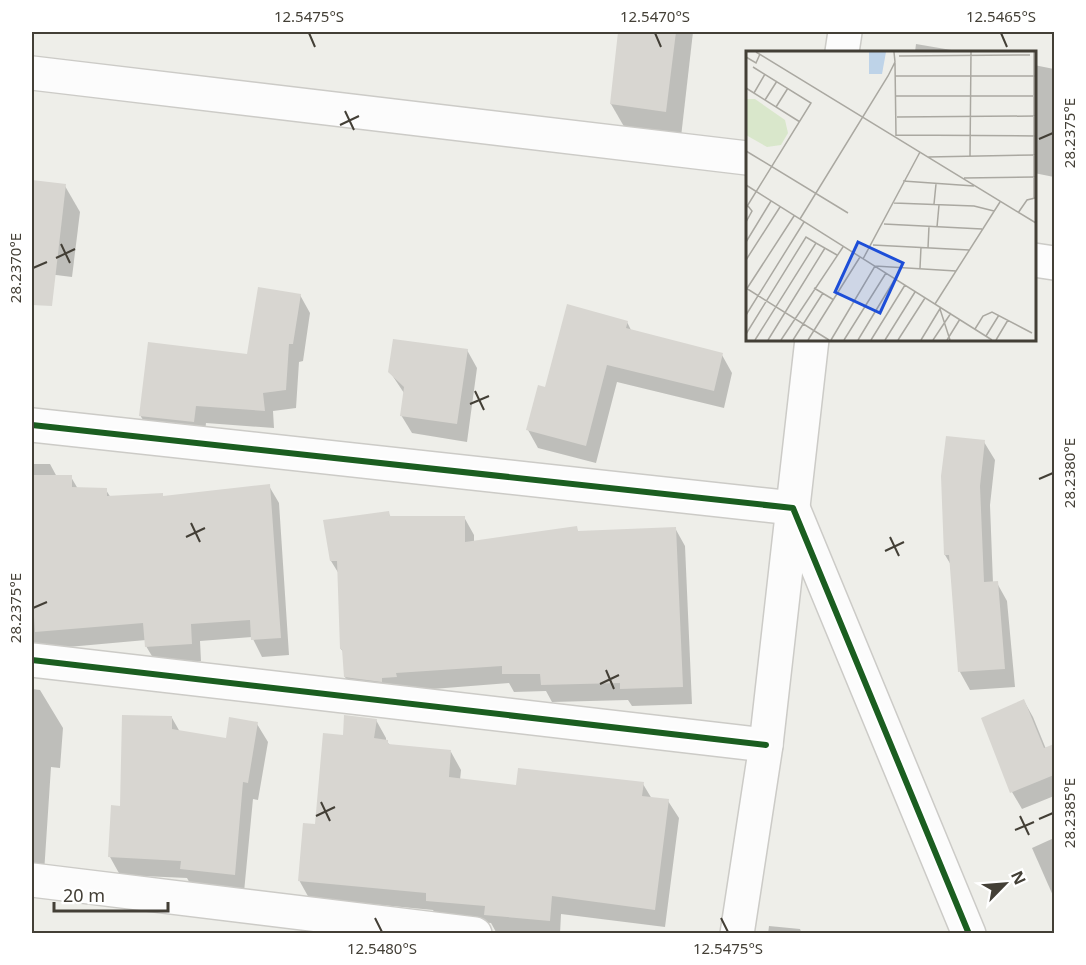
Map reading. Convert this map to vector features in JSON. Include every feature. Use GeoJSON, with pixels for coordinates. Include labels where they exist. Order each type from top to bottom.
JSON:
{"type":"FeatureCollection","features":[{"type":"Feature","properties":{"kind":"street"},"geometry":{"type":"LineString","coordinates":[[842,51],[845,32]]}},
{"type":"Feature","properties":{"kind":"street"},"geometry":{"type":"LineString","coordinates":[[32,73],[746,158]]}},
{"type":"Feature","properties":{"kind":"street"},"geometry":{"type":"LineString","coordinates":[[1035,260],[1054,263]]}},
{"type":"Feature","properties":{"kind":"street"},"geometry":{"type":"LineString","coordinates":[[737,933],[766,745],[812,340]]}},
{"type":"Feature","properties":{"kind":"street"},"geometry":{"type":"LineString","coordinates":[[32,425],[793,508]]}},
{"type":"Feature","properties":{"kind":"street"},"geometry":{"type":"LineString","coordinates":[[793,508],[969,933]]}},
{"type":"Feature","properties":{"kind":"street"},"geometry":{"type":"LineString","coordinates":[[32,660],[766,745]]}},
{"type":"Feature","properties":{"kind":"street"},"geometry":{"type":"LineString","coordinates":[[32,880],[475,933]]}},
{"type":"Feature","properties":{"kind":"building"},"geometry":{"type":"Polygon","coordinates":[[[618,32],[676,32],[666,112],[610,104],[618,32]]]}},
{"type":"Feature","properties":{"kind":"building"},"geometry":{"type":"Polygon","coordinates":[[[32,180],[66,184],[52,306],[32,305],[32,180]]]}},
{"type":"Feature","properties":{"kind":"building"},"geometry":{"type":"Polygon","coordinates":[[[258,287],[301,294],[293,344],[289,344],[286,390],[263,393],[265,411],[196,406],[194,422],[139,416],[148,342],[247,354],[258,287]]]}},
{"type":"Feature","properties":{"kind":"building"},"geometry":{"type":"Polygon","coordinates":[[[567,304],[628,321],[626,328],[723,353],[714,391],[607,365],[586,446],[526,430],[538,385],[545,387],[567,304]]]}},
{"type":"Feature","properties":{"kind":"building"},"geometry":{"type":"Polygon","coordinates":[[[393,339],[468,349],[457,424],[400,416],[404,387],[388,372],[393,339]]]}},
{"type":"Feature","properties":{"kind":"building"},"geometry":{"type":"Polygon","coordinates":[[[946,436],[985,440],[980,486],[984,582],[998,581],[1005,669],[958,672],[949,555],[944,555],[941,476],[946,436]]]}},
{"type":"Feature","properties":{"kind":"building"},"geometry":{"type":"Polygon","coordinates":[[[32,475],[72,475],[72,487],[107,488],[107,496],[163,493],[163,496],[270,484],[281,638],[251,640],[250,620],[191,624],[192,644],[145,647],[143,623],[35,632],[32,586],[32,475]]]}},
{"type":"Feature","properties":{"kind":"building"},"geometry":{"type":"Polygon","coordinates":[[[389,511],[390,516],[465,516],[465,542],[577,526],[578,531],[676,527],[683,687],[620,689],[620,683],[541,685],[540,674],[502,674],[502,666],[396,673],[397,677],[382,678],[382,682],[344,677],[342,649],[340,649],[337,561],[330,561],[323,520],[389,511]]]}},
{"type":"Feature","properties":{"kind":"building"},"geometry":{"type":"Polygon","coordinates":[[[1024,699],[1044,748],[1054,744],[1054,775],[1010,793],[981,718],[1024,699]]]}},
{"type":"Feature","properties":{"kind":"building"},"geometry":{"type":"Polygon","coordinates":[[[122,715],[172,716],[172,729],[226,738],[229,717],[258,722],[248,783],[243,782],[235,875],[180,869],[181,861],[108,857],[111,805],[120,806],[122,715]]]}},
{"type":"Feature","properties":{"kind":"building"},"geometry":{"type":"Polygon","coordinates":[[[344,715],[377,719],[374,738],[388,740],[388,744],[451,750],[449,777],[516,785],[518,768],[644,782],[642,796],[669,799],[655,910],[552,896],[550,921],[484,915],[485,906],[426,901],[426,893],[298,881],[303,823],[315,824],[323,733],[343,735],[344,715]]]}},
{"type":"Feature","properties":{"kind":"cycle path"},"geometry":{"type":"LineString","coordinates":[[32,425],[793,508],[969,934]]}},
{"type":"Feature","properties":{"kind":"cycle path"},"geometry":{"type":"LineString","coordinates":[[32,660],[766,745]]}}]}
